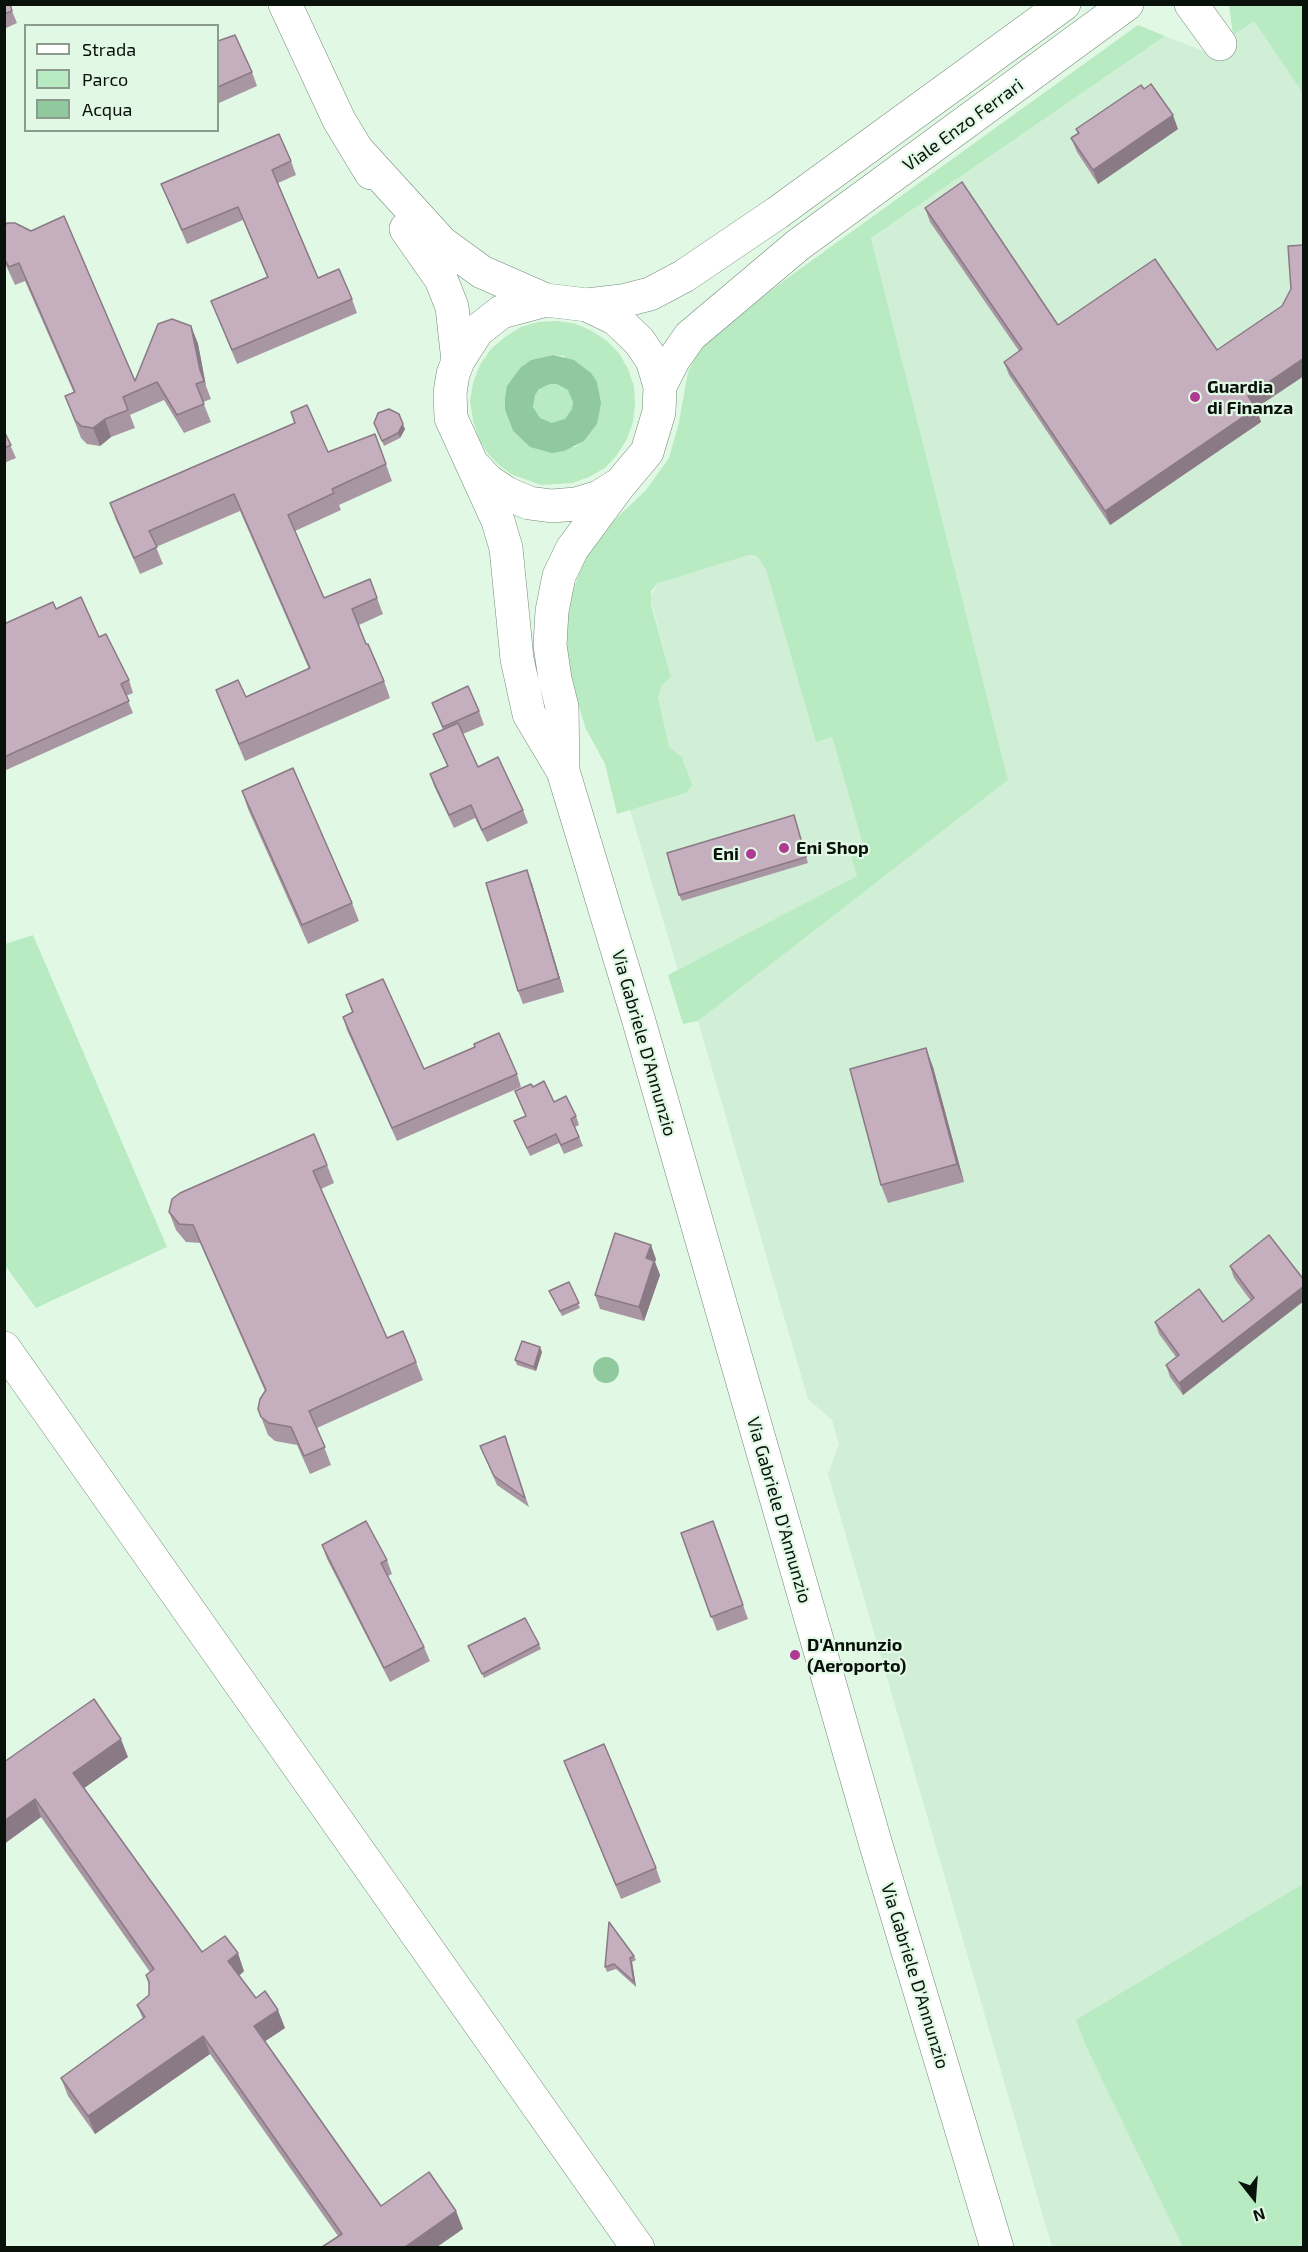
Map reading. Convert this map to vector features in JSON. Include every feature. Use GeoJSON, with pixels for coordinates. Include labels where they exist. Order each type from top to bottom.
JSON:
{"type":"FeatureCollection","features":[{"type":"Feature","properties":{"kind":"main road"},"geometry":{"type":"LineString","coordinates":[[285,4],[339,120],[392,210],[441,279],[452,307],[458,361]]}},
{"type":"Feature","properties":{"kind":"main road"},"geometry":{"type":"LineString","coordinates":[[360,153],[442,243],[482,272],[546,300],[587,305],[622,301],[650,294],[684,276],[777,213],[1064,4]]}},
{"type":"Feature","properties":{"kind":"main road","name":"Viale Enzo Ferrari"},"geometry":{"type":"LineString","coordinates":[[660,386],[674,359],[690,336],[798,245],[1127,4]]}},
{"type":"Feature","properties":{"kind":"main road"},"geometry":{"type":"LineString","coordinates":[[1191,4],[1220,44]]}},
{"type":"Feature","properties":{"kind":"main road"},"geometry":{"type":"LineString","coordinates":[[546,300],[501,312],[477,332],[458,361],[450,393],[451,418],[498,521],[506,548],[518,659],[529,714],[563,771]]}},
{"type":"Feature","properties":{"kind":"main road"},"geometry":{"type":"LineString","coordinates":[[563,771],[561,707],[550,645],[552,610],[559,576],[572,549],[647,452],[659,412],[660,386],[652,360],[639,341],[616,319],[587,305]]}},
{"type":"Feature","properties":{"kind":"main road"},"geometry":{"type":"LineString","coordinates":[[471,462],[487,480],[506,493],[529,502],[552,506],[576,504],[599,497],[620,484]]}},
{"type":"Feature","properties":{"kind":"main road","name":"Via Gabriele D'Annunzio"},"geometry":{"type":"LineString","coordinates":[[563,771],[638,1018],[876,1845],[997,2247]]}},
{"type":"Feature","properties":{"kind":"main road"},"geometry":{"type":"LineString","coordinates":[[4,1348],[638,2247]]}},
{"type":"Feature","properties":{"kind":"shaded area"},"geometry":{"type":"Polygon","coordinates":[[[1254,21],[1304,93],[1303,2247],[1052,2247],[828,1474],[839,1444],[832,1420],[808,1399],[698,1021],[1008,780],[871,238],[1165,36],[1206,52],[1254,21]]]}},
{"type":"Feature","properties":{"kind":"shaded area"},"geometry":{"type":"Polygon","coordinates":[[[749,555],[759,559],[766,570],[816,741],[832,737],[865,852],[857,876],[678,970],[630,810],[686,793],[685,762],[669,747],[658,697],[662,685],[671,677],[650,597],[658,583],[749,555]]]}},
{"type":"Feature","properties":{"kind":"green space"},"geometry":{"type":"Polygon","coordinates":[[[1229,5],[1303,5],[1303,93],[1254,21],[1233,35],[1229,5]]]}},
{"type":"Feature","properties":{"kind":"green space"},"geometry":{"type":"Polygon","coordinates":[[[1138,25],[1165,36],[871,238],[1008,780],[698,1021],[683,1024],[668,975],[857,876],[851,856],[865,852],[832,737],[816,742],[766,570],[759,559],[749,555],[658,583],[651,591],[651,605],[671,677],[662,685],[658,697],[669,747],[682,757],[692,785],[686,793],[617,814],[605,764],[586,729],[571,682],[565,642],[571,597],[583,562],[603,531],[646,490],[669,458],[679,422],[688,372],[698,352],[707,343],[738,315],[800,269],[1138,25]]]}},
{"type":"Feature","properties":{"kind":"green space"},"geometry":{"type":"Polygon","coordinates":[[[538,322],[573,323],[606,340],[619,353],[634,386],[633,422],[627,439],[617,455],[605,468],[572,483],[541,485],[511,474],[488,454],[479,439],[473,420],[470,401],[473,383],[480,365],[491,349],[505,337],[521,327],[538,322]],[[553,355],[531,360],[521,367],[505,398],[505,410],[513,431],[530,447],[575,447],[584,441],[597,424],[564,356],[553,355]]]}},
{"type":"Feature","properties":{"kind":"green space"},"geometry":{"type":"Polygon","coordinates":[[[553,383],[567,389],[573,403],[567,417],[553,423],[539,417],[533,403],[539,389],[553,383]]]}},
{"type":"Feature","properties":{"kind":"green space"},"geometry":{"type":"Polygon","coordinates":[[[33,935],[167,1247],[36,1308],[4,1264],[5,944],[33,935]]]}},
{"type":"Feature","properties":{"kind":"green space"},"geometry":{"type":"Polygon","coordinates":[[[1303,1884],[1303,2247],[1183,2247],[1086,2046],[1076,2020],[1303,1884]]]}},
{"type":"Feature","properties":{"kind":"water"},"geometry":{"type":"Polygon","coordinates":[[[553,355],[574,360],[591,373],[597,382],[601,403],[597,424],[584,441],[564,451],[552,453],[530,447],[513,431],[505,410],[507,386],[521,367],[531,360],[553,355]],[[550,384],[539,389],[535,395],[533,407],[540,418],[552,423],[565,419],[572,409],[573,402],[568,390],[557,384],[550,384]]]}},
{"type":"Feature","properties":{"kind":"water"},"geometry":{"type":"Polygon","coordinates":[[[606,1357],[615,1361],[619,1370],[615,1379],[606,1383],[597,1379],[593,1370],[597,1361],[606,1357]]]}},
{"type":"Feature","properties":{"kind":"building"},"geometry":{"type":"Polygon","coordinates":[[[4,4],[10,4],[12,11],[4,14],[4,4]]]}},
{"type":"Feature","properties":{"kind":"building"},"geometry":{"type":"Polygon","coordinates":[[[235,35],[252,72],[219,87],[219,41],[235,35]]]}},
{"type":"Feature","properties":{"kind":"building"},"geometry":{"type":"Polygon","coordinates":[[[1151,84],[1173,115],[1093,170],[1071,138],[1079,133],[1076,129],[1141,85],[1144,89],[1151,84]]]}},
{"type":"Feature","properties":{"kind":"building"},"geometry":{"type":"Polygon","coordinates":[[[279,134],[291,161],[272,170],[318,278],[339,269],[352,299],[232,350],[211,301],[268,277],[238,207],[182,230],[161,184],[279,134]]]}},
{"type":"Feature","properties":{"kind":"building"},"geometry":{"type":"Polygon","coordinates":[[[962,182],[1058,325],[1155,259],[1217,350],[1282,306],[1291,289],[1288,246],[1304,245],[1304,358],[1248,396],[1256,408],[1105,511],[1004,362],[1022,349],[925,208],[962,182]]]}},
{"type":"Feature","properties":{"kind":"building"},"geometry":{"type":"Polygon","coordinates":[[[64,216],[135,381],[158,324],[172,319],[191,326],[204,381],[196,384],[204,404],[177,415],[157,382],[123,397],[128,410],[105,419],[93,428],[81,426],[75,420],[65,396],[75,392],[19,263],[9,267],[4,258],[4,226],[7,223],[15,223],[31,231],[64,216]]]}},
{"type":"Feature","properties":{"kind":"building"},"geometry":{"type":"Polygon","coordinates":[[[307,405],[328,452],[375,434],[386,464],[332,489],[334,493],[288,515],[324,598],[370,579],[377,598],[352,609],[384,681],[239,744],[216,690],[238,680],[246,697],[310,668],[234,494],[149,531],[157,547],[134,558],[110,503],[295,423],[291,412],[307,405]]]}},
{"type":"Feature","properties":{"kind":"building"},"geometry":{"type":"Polygon","coordinates":[[[389,409],[399,414],[403,424],[398,433],[382,441],[374,423],[378,413],[389,409]]]}},
{"type":"Feature","properties":{"kind":"building"},"geometry":{"type":"Polygon","coordinates":[[[4,431],[11,445],[4,448],[4,431]]]}},
{"type":"Feature","properties":{"kind":"building"},"geometry":{"type":"Polygon","coordinates":[[[81,597],[99,637],[106,634],[129,680],[121,684],[129,701],[4,757],[4,624],[53,602],[56,609],[81,597]]]}},
{"type":"Feature","properties":{"kind":"building"},"geometry":{"type":"Polygon","coordinates":[[[468,686],[479,711],[443,727],[432,703],[468,686]]]}},
{"type":"Feature","properties":{"kind":"building"},"geometry":{"type":"Polygon","coordinates":[[[458,723],[478,767],[498,757],[523,810],[482,830],[471,805],[449,815],[430,774],[448,766],[433,734],[458,723]]]}},
{"type":"Feature","properties":{"kind":"building"},"geometry":{"type":"Polygon","coordinates":[[[293,768],[352,903],[302,925],[242,791],[293,768]]]}},
{"type":"Feature","properties":{"kind":"building"},"geometry":{"type":"Polygon","coordinates":[[[794,815],[806,857],[679,895],[667,853],[794,815]]]}},
{"type":"Feature","properties":{"kind":"building"},"geometry":{"type":"Polygon","coordinates":[[[527,870],[559,978],[518,991],[486,883],[527,870]]]}},
{"type":"Feature","properties":{"kind":"building"},"geometry":{"type":"Polygon","coordinates":[[[383,979],[424,1069],[475,1047],[474,1044],[499,1033],[517,1074],[392,1128],[343,1017],[353,1012],[346,995],[383,979]]]}},
{"type":"Feature","properties":{"kind":"building"},"geometry":{"type":"Polygon","coordinates":[[[926,1048],[957,1164],[881,1185],[850,1069],[926,1048]]]}},
{"type":"Feature","properties":{"kind":"building"},"geometry":{"type":"Polygon","coordinates":[[[544,1081],[554,1102],[566,1096],[576,1116],[571,1119],[579,1137],[561,1145],[556,1134],[527,1148],[514,1121],[526,1116],[515,1091],[531,1084],[533,1087],[544,1081]]]}},
{"type":"Feature","properties":{"kind":"building"},"geometry":{"type":"Polygon","coordinates":[[[314,1134],[327,1165],[313,1171],[387,1338],[403,1331],[416,1362],[309,1411],[325,1447],[304,1456],[291,1427],[269,1423],[261,1417],[258,1409],[260,1399],[266,1390],[193,1225],[179,1224],[169,1212],[172,1199],[180,1193],[314,1134]]]}},
{"type":"Feature","properties":{"kind":"building"},"geometry":{"type":"Polygon","coordinates":[[[615,1233],[651,1245],[646,1258],[654,1261],[639,1307],[595,1295],[615,1233]]]}},
{"type":"Feature","properties":{"kind":"building"},"geometry":{"type":"Polygon","coordinates":[[[1269,1235],[1304,1280],[1304,1286],[1179,1383],[1166,1365],[1179,1355],[1155,1322],[1199,1289],[1223,1322],[1254,1298],[1230,1266],[1269,1235]]]}},
{"type":"Feature","properties":{"kind":"building"},"geometry":{"type":"Polygon","coordinates":[[[569,1282],[579,1303],[560,1311],[549,1291],[569,1282]]]}},
{"type":"Feature","properties":{"kind":"building"},"geometry":{"type":"Polygon","coordinates":[[[522,1341],[540,1347],[534,1367],[515,1360],[522,1341]]]}},
{"type":"Feature","properties":{"kind":"building"},"geometry":{"type":"Polygon","coordinates":[[[505,1436],[525,1498],[494,1476],[480,1446],[505,1436]]]}},
{"type":"Feature","properties":{"kind":"building"},"geometry":{"type":"Polygon","coordinates":[[[366,1521],[387,1560],[381,1563],[424,1647],[384,1668],[322,1545],[366,1521]]]}},
{"type":"Feature","properties":{"kind":"building"},"geometry":{"type":"Polygon","coordinates":[[[713,1521],[743,1605],[711,1617],[681,1533],[713,1521]]]}},
{"type":"Feature","properties":{"kind":"building"},"geometry":{"type":"Polygon","coordinates":[[[525,1618],[539,1644],[482,1674],[468,1646],[525,1618]]]}},
{"type":"Feature","properties":{"kind":"building"},"geometry":{"type":"Polygon","coordinates":[[[94,1699],[121,1739],[73,1773],[202,1952],[225,1936],[238,1953],[228,1961],[256,1998],[265,1991],[278,2010],[254,2026],[381,2206],[429,2172],[456,2211],[405,2247],[322,2247],[342,2234],[203,2036],[88,2116],[61,2078],[145,2017],[137,2005],[149,1995],[149,1982],[146,1975],[154,1969],[35,1799],[4,1821],[4,1762],[94,1699]]]}},
{"type":"Feature","properties":{"kind":"building"},"geometry":{"type":"Polygon","coordinates":[[[604,1744],[656,1868],[616,1885],[564,1761],[604,1744]]]}},
{"type":"Feature","properties":{"kind":"building"},"geometry":{"type":"Polygon","coordinates":[[[609,1922],[634,1956],[630,1958],[634,1982],[614,1964],[605,1967],[609,1922]]]}},
{"type":"Feature","properties":{"kind":"place","name":"Guardia di Finanza"},"geometry":{"type":"Point","coordinates":[1195,397]}},
{"type":"Feature","properties":{"kind":"place","name":"Eni Shop"},"geometry":{"type":"Point","coordinates":[784,848]}},
{"type":"Feature","properties":{"kind":"place","name":"Eni"},"geometry":{"type":"Point","coordinates":[751,854]}},
{"type":"Feature","properties":{"kind":"place","name":"D'Annunzio (Aeroporto)"},"geometry":{"type":"Point","coordinates":[795,1655]}}]}
